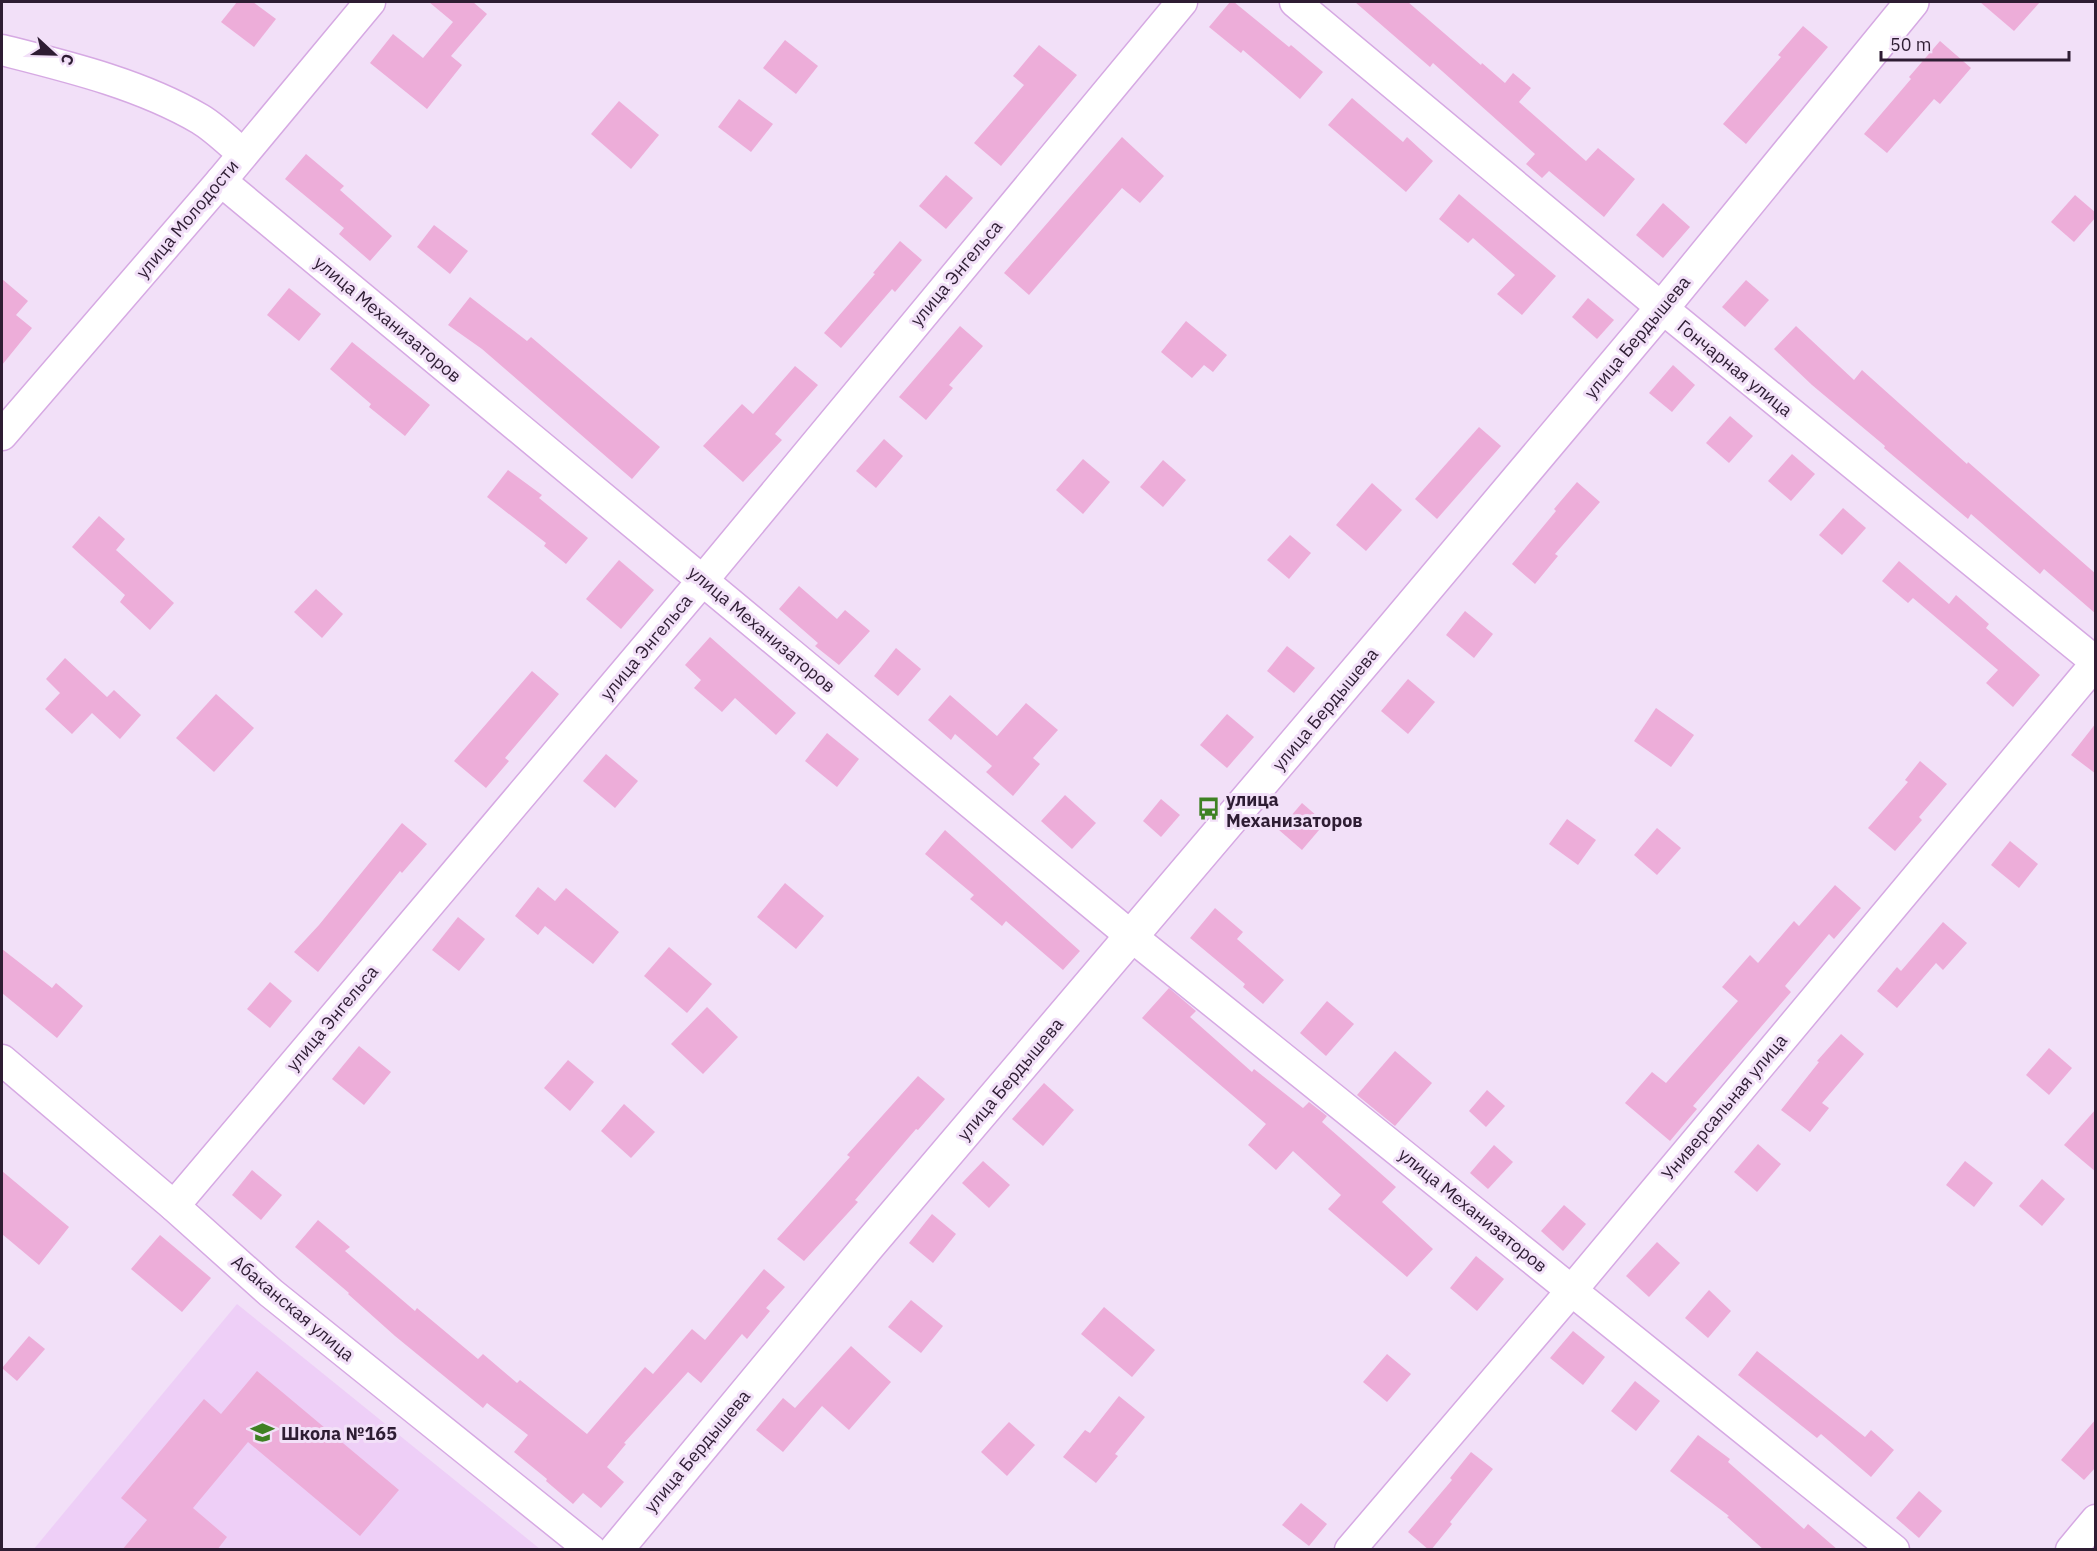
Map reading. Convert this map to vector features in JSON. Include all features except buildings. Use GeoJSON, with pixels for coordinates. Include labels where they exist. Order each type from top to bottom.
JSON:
{"type":"FeatureCollection","features":[{"type":"Feature","properties":{"kind":"street","name":"улица Молодости"},"geometry":{"type":"LineString","coordinates":[[2,435],[221,181],[370,2]]}},
{"type":"Feature","properties":{"kind":"street","name":"улица Энгельса"},"geometry":{"type":"LineString","coordinates":[[174,1206],[703,580],[1182,2]]}},
{"type":"Feature","properties":{"kind":"street","name":"Гончарная улица"},"geometry":{"type":"LineString","coordinates":[[1295,2],[1662,308],[2096,662]]}},
{"type":"Feature","properties":{"kind":"street","name":"улица Бердышева"},"geometry":{"type":"LineString","coordinates":[[616,1550],[875,1237],[1662,308],[1912,2]]}},
{"type":"Feature","properties":{"kind":"street"},"geometry":{"type":"LineString","coordinates":[[2,50],[158,96],[202,120],[243,154]]}},
{"type":"Feature","properties":{"kind":"street","name":"улица Механизаторов"},"geometry":{"type":"LineString","coordinates":[[221,181],[1131,936],[1893,1550]]}},
{"type":"Feature","properties":{"kind":"street","name":"Универсальная улица"},"geometry":{"type":"LineString","coordinates":[[1350,1550],[1572,1290],[2096,662]]}},
{"type":"Feature","properties":{"kind":"street","name":"Абаканская улица"},"geometry":{"type":"LineString","coordinates":[[2,1060],[174,1206],[270,1293],[591,1550]]}},
{"type":"Feature","properties":{"kind":"street"},"geometry":{"type":"LineString","coordinates":[[2071,1550],[2096,1520]]}},
{"type":"Feature","properties":{"kind":"shaded area","name":"Школа №165"},"geometry":{"type":"Polygon","coordinates":[[[237,1304],[540,1549],[33,1550],[237,1304]]]}},
{"type":"Feature","properties":{"kind":"place","name":"улица Механизаторов"},"geometry":{"type":"Point","coordinates":[1208,809]}},
{"type":"Feature","properties":{"kind":"place","name":"Школа №165"},"geometry":{"type":"Point","coordinates":[263,1433]}}]}
